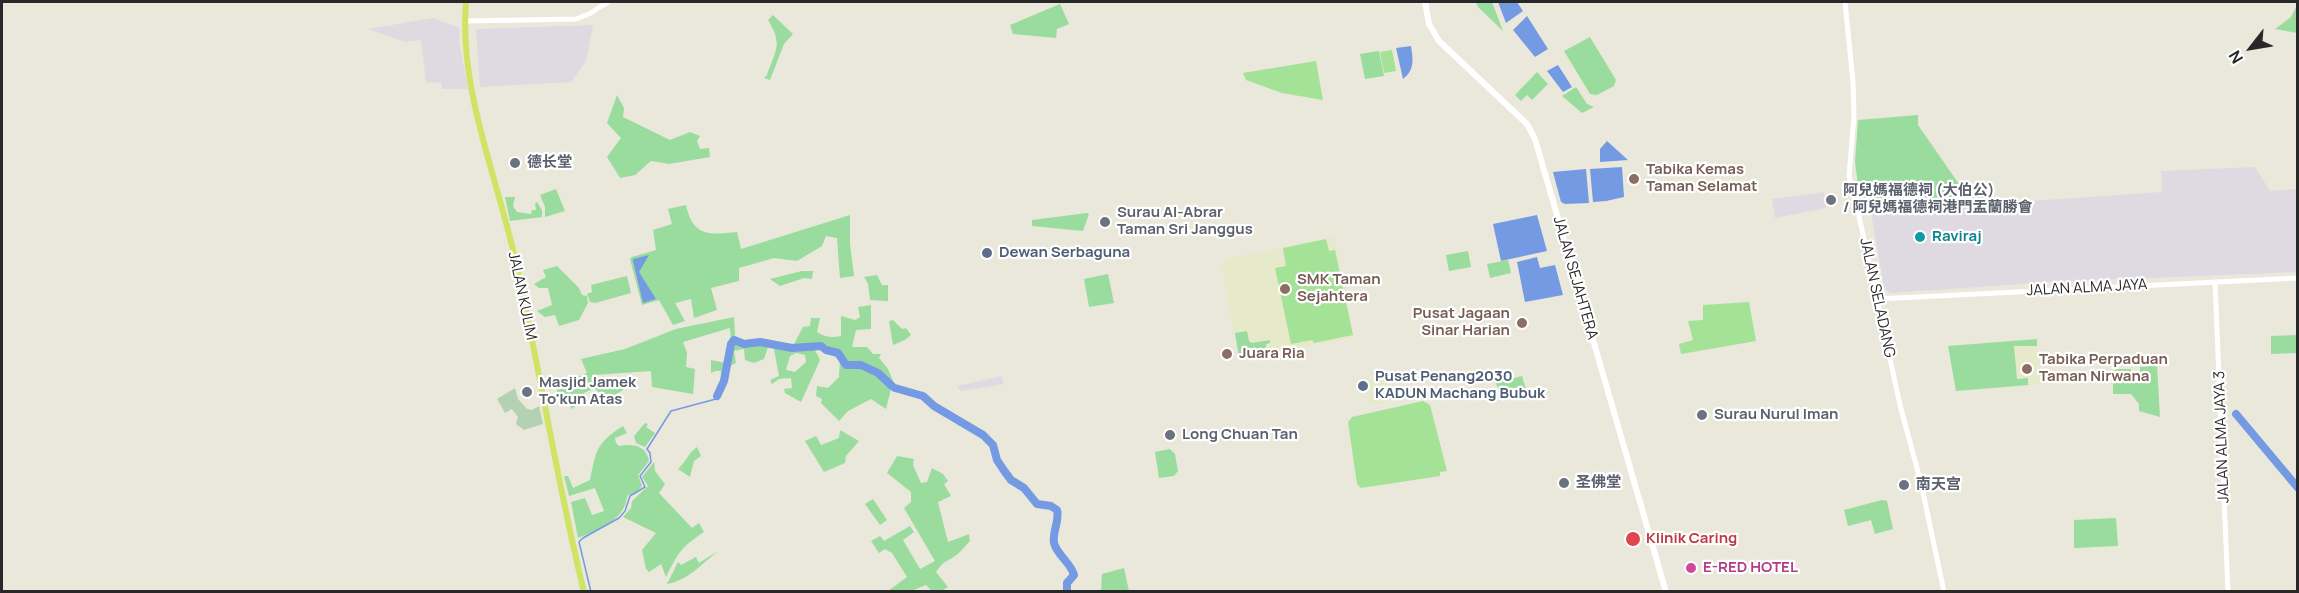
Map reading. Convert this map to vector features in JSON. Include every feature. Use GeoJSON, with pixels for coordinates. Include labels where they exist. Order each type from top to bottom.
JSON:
{"type":"FeatureCollection","features":[{"type":"Feature","properties":{"kind":"main road","name":"JALAN KULIM"},"geometry":{"type":"LineString","coordinates":[[466,2],[465,44],[474,97],[513,250],[584,591]]}},
{"type":"Feature","properties":{"kind":"main road","name":"JALAN SEJAHTERA"},"geometry":{"type":"LineString","coordinates":[[1425,2],[1430,24],[1439,41],[1527,124],[1535,139],[1666,591]]}},
{"type":"Feature","properties":{"kind":"street"},"geometry":{"type":"LineString","coordinates":[[465,21],[576,19],[608,2]]}},
{"type":"Feature","properties":{"kind":"street","name":"JALAN SELADANG"},"geometry":{"type":"LineString","coordinates":[[1845,2],[1854,104],[1854,133],[1849,177],[1944,591]]}},
{"type":"Feature","properties":{"kind":"street","name":"JALAN ALMA JAYA"},"geometry":{"type":"LineString","coordinates":[[1877,299],[2298,278]]}},
{"type":"Feature","properties":{"kind":"street","name":"JALAN ALMA JAYA 3"},"geometry":{"type":"LineString","coordinates":[[2215,282],[2228,591]]}},
{"type":"Feature","properties":{"kind":"shaded area"},"geometry":{"type":"Polygon","coordinates":[[[433,18],[460,28],[459,41],[468,89],[442,89],[442,83],[426,82],[421,40],[405,42],[368,29],[433,18]]]}},
{"type":"Feature","properties":{"kind":"shaded area"},"geometry":{"type":"Polygon","coordinates":[[[593,25],[586,61],[571,82],[480,87],[476,29],[593,25]]]}},
{"type":"Feature","properties":{"kind":"shaded area"},"geometry":{"type":"Polygon","coordinates":[[[2255,167],[2270,191],[2297,189],[2297,272],[2051,282],[1890,293],[1884,288],[1871,212],[2162,192],[2161,171],[2255,167]]]}},
{"type":"Feature","properties":{"kind":"shaded area"},"geometry":{"type":"Polygon","coordinates":[[[1824,192],[1826,208],[1775,218],[1772,199],[1824,192]]]}},
{"type":"Feature","properties":{"kind":"shaded area","name":"SMK Taman Sejahtera"},"geometry":{"type":"Polygon","coordinates":[[[1334,237],[1353,338],[1238,357],[1222,265],[1225,259],[1334,237]]]}},
{"type":"Feature","properties":{"kind":"shaded area","name":"Tabika Perpaduan Taman Nirwana"},"geometry":{"type":"Polygon","coordinates":[[[2014,346],[2037,346],[2040,379],[2036,385],[2028,385],[2028,378],[2017,379],[2014,346]]]}},
{"type":"Feature","properties":{"kind":"shaded area"},"geometry":{"type":"Polygon","coordinates":[[[1002,376],[1004,384],[961,391],[957,386],[1002,376]]]}},
{"type":"Feature","properties":{"kind":"shaded area"},"geometry":{"type":"Polygon","coordinates":[[[1390,377],[1394,401],[1371,405],[1366,381],[1390,377]]]}},
{"type":"Feature","properties":{"kind":"shaded area"},"geometry":{"type":"Polygon","coordinates":[[[515,388],[518,399],[527,409],[532,410],[539,406],[543,424],[524,430],[516,424],[518,417],[512,409],[505,413],[497,399],[515,388]]]}},
{"type":"Feature","properties":{"kind":"green space"},"geometry":{"type":"Polygon","coordinates":[[[1476,2],[1492,2],[1503,31],[1478,7],[1476,2]]]}},
{"type":"Feature","properties":{"kind":"green space"},"geometry":{"type":"Polygon","coordinates":[[[1060,4],[1069,24],[1057,29],[1056,38],[1013,34],[1010,25],[1060,4]]]}},
{"type":"Feature","properties":{"kind":"green space"},"geometry":{"type":"Polygon","coordinates":[[[2297,5],[2297,33],[2275,29],[2291,17],[2297,5]]]}},
{"type":"Feature","properties":{"kind":"green space"},"geometry":{"type":"Polygon","coordinates":[[[773,15],[793,34],[784,44],[770,80],[764,78],[777,47],[773,28],[768,20],[773,15]]]}},
{"type":"Feature","properties":{"kind":"green space"},"geometry":{"type":"Polygon","coordinates":[[[1590,37],[1616,80],[1614,86],[1597,95],[1590,94],[1564,51],[1590,37]]]}},
{"type":"Feature","properties":{"kind":"green space"},"geometry":{"type":"Polygon","coordinates":[[[1392,50],[1396,71],[1384,73],[1380,52],[1392,50]]]}},
{"type":"Feature","properties":{"kind":"green space"},"geometry":{"type":"Polygon","coordinates":[[[1379,51],[1384,76],[1365,79],[1360,54],[1379,51]]]}},
{"type":"Feature","properties":{"kind":"green space"},"geometry":{"type":"Polygon","coordinates":[[[1316,61],[1323,100],[1282,93],[1246,80],[1243,73],[1316,61]]]}},
{"type":"Feature","properties":{"kind":"green space"},"geometry":{"type":"Polygon","coordinates":[[[1537,72],[1548,84],[1532,100],[1527,95],[1521,101],[1515,95],[1537,72]]]}},
{"type":"Feature","properties":{"kind":"green space"},"geometry":{"type":"Polygon","coordinates":[[[1576,87],[1587,104],[1594,107],[1582,113],[1562,96],[1576,87]]]}},
{"type":"Feature","properties":{"kind":"green space"},"geometry":{"type":"Polygon","coordinates":[[[617,95],[624,108],[623,117],[670,140],[690,132],[700,136],[697,141],[700,149],[709,148],[710,157],[669,164],[651,161],[635,175],[620,178],[607,157],[621,138],[607,123],[617,95]]]}},
{"type":"Feature","properties":{"kind":"green space"},"geometry":{"type":"Polygon","coordinates":[[[1918,115],[1918,125],[1959,184],[2003,203],[1871,212],[1858,185],[1855,162],[1858,120],[1918,115]]]}},
{"type":"Feature","properties":{"kind":"green space"},"geometry":{"type":"Polygon","coordinates":[[[556,189],[565,211],[545,217],[545,207],[540,195],[556,189]]]}},
{"type":"Feature","properties":{"kind":"green space"},"geometry":{"type":"Polygon","coordinates":[[[505,197],[515,197],[513,206],[517,212],[531,214],[532,210],[536,210],[537,202],[542,210],[542,217],[510,221],[505,197]]]}},
{"type":"Feature","properties":{"kind":"green space"},"geometry":{"type":"Polygon","coordinates":[[[686,205],[693,223],[704,232],[718,234],[737,232],[741,249],[850,215],[850,244],[854,276],[840,278],[837,238],[826,236],[822,246],[797,261],[774,258],[739,268],[739,281],[711,288],[717,310],[694,318],[691,299],[675,303],[685,321],[673,325],[659,300],[642,305],[630,259],[656,250],[653,230],[672,224],[668,209],[686,205]]]}},
{"type":"Feature","properties":{"kind":"green space"},"geometry":{"type":"Polygon","coordinates":[[[1089,214],[1083,231],[1032,226],[1032,220],[1089,214]]]}},
{"type":"Feature","properties":{"kind":"green space"},"geometry":{"type":"Polygon","coordinates":[[[1326,239],[1329,251],[1335,250],[1353,335],[1314,343],[1312,340],[1291,344],[1275,268],[1286,266],[1283,248],[1326,239]]]}},
{"type":"Feature","properties":{"kind":"green space"},"geometry":{"type":"Polygon","coordinates":[[[1468,251],[1471,267],[1449,271],[1446,255],[1468,251]]]}},
{"type":"Feature","properties":{"kind":"green space"},"geometry":{"type":"Polygon","coordinates":[[[1508,260],[1511,273],[1490,278],[1487,264],[1508,260]]]}},
{"type":"Feature","properties":{"kind":"green space"},"geometry":{"type":"Polygon","coordinates":[[[557,266],[579,288],[582,295],[587,296],[588,303],[579,320],[559,326],[555,315],[545,317],[537,311],[552,305],[548,288],[539,288],[534,284],[546,277],[543,270],[557,266]]]}},
{"type":"Feature","properties":{"kind":"green space"},"geometry":{"type":"Polygon","coordinates":[[[802,271],[813,271],[812,279],[804,278],[780,286],[770,279],[802,271]]]}},
{"type":"Feature","properties":{"kind":"green space"},"geometry":{"type":"Polygon","coordinates":[[[1108,274],[1114,303],[1089,307],[1084,279],[1108,274]]]}},
{"type":"Feature","properties":{"kind":"green space"},"geometry":{"type":"Polygon","coordinates":[[[877,275],[882,285],[888,285],[888,301],[870,300],[868,284],[864,277],[877,275]]]}},
{"type":"Feature","properties":{"kind":"green space"},"geometry":{"type":"Polygon","coordinates":[[[627,276],[631,293],[595,303],[590,302],[587,294],[592,292],[591,285],[627,276]]]}},
{"type":"Feature","properties":{"kind":"green space"},"geometry":{"type":"Polygon","coordinates":[[[1749,302],[1756,341],[1681,354],[1679,344],[1693,340],[1688,321],[1703,320],[1703,305],[1749,302]]]}},
{"type":"Feature","properties":{"kind":"green space"},"geometry":{"type":"Polygon","coordinates":[[[871,305],[871,329],[856,330],[852,347],[867,347],[873,354],[881,354],[879,358],[888,369],[893,381],[886,409],[871,399],[848,411],[839,421],[821,403],[822,399],[816,396],[817,386],[828,388],[839,377],[840,359],[818,347],[814,348],[820,360],[801,402],[785,393],[784,389],[792,388],[791,378],[779,379],[772,384],[770,380],[779,376],[774,349],[768,347],[764,359],[754,363],[745,360],[744,349],[734,351],[736,363],[728,367],[728,379],[726,384],[720,388],[721,371],[711,373],[711,360],[726,363],[731,341],[730,328],[683,342],[687,353],[686,367],[695,369],[693,394],[652,387],[651,371],[594,375],[591,379],[599,382],[600,387],[619,385],[626,388],[607,400],[594,388],[584,393],[587,404],[577,405],[572,409],[563,397],[558,397],[556,386],[587,373],[581,359],[625,349],[676,329],[734,317],[735,336],[744,341],[766,339],[793,346],[803,327],[810,326],[811,318],[820,318],[817,332],[820,334],[828,337],[841,336],[841,316],[855,320],[860,317],[858,307],[871,305]],[[796,353],[790,356],[786,370],[795,372],[806,362],[805,355],[796,353]]]}},
{"type":"Feature","properties":{"kind":"green space"},"geometry":{"type":"Polygon","coordinates":[[[893,320],[902,329],[906,328],[911,335],[893,345],[889,321],[893,320]]]}},
{"type":"Feature","properties":{"kind":"green space"},"geometry":{"type":"Polygon","coordinates":[[[1247,331],[1249,341],[1252,343],[1270,340],[1266,348],[1271,348],[1272,351],[1239,357],[1235,333],[1247,331]]]}},
{"type":"Feature","properties":{"kind":"green space"},"geometry":{"type":"Polygon","coordinates":[[[2297,335],[2297,353],[2271,354],[2271,336],[2297,335]]]}},
{"type":"Feature","properties":{"kind":"green space"},"geometry":{"type":"Polygon","coordinates":[[[2037,339],[2037,346],[2014,346],[2017,379],[2028,378],[2028,385],[1956,391],[1948,346],[2037,339]]]}},
{"type":"Feature","properties":{"kind":"green space"},"geometry":{"type":"Polygon","coordinates":[[[2157,365],[2160,417],[2139,411],[2139,404],[2131,394],[2113,394],[2113,372],[2116,369],[2131,369],[2131,379],[2140,379],[2140,367],[2157,365]]]}},
{"type":"Feature","properties":{"kind":"green space"},"geometry":{"type":"Polygon","coordinates":[[[1522,376],[1527,392],[1501,399],[1496,383],[1522,376]]]}},
{"type":"Feature","properties":{"kind":"green space"},"geometry":{"type":"Polygon","coordinates":[[[1423,401],[1430,405],[1447,471],[1440,472],[1440,476],[1361,488],[1357,484],[1348,422],[1352,417],[1423,401]]]}},
{"type":"Feature","properties":{"kind":"green space"},"geometry":{"type":"Polygon","coordinates":[[[645,423],[648,424],[646,427],[655,433],[645,447],[636,443],[634,436],[645,423]]]}},
{"type":"Feature","properties":{"kind":"green space"},"geometry":{"type":"Polygon","coordinates":[[[623,426],[627,433],[615,438],[616,443],[619,446],[638,447],[648,456],[649,461],[638,475],[642,486],[635,494],[628,495],[624,507],[615,519],[578,538],[571,502],[585,498],[592,515],[604,511],[595,488],[569,496],[564,476],[568,476],[573,488],[590,480],[602,443],[623,426]]]}},
{"type":"Feature","properties":{"kind":"green space"},"geometry":{"type":"Polygon","coordinates":[[[840,430],[859,441],[846,456],[845,463],[824,472],[805,441],[816,436],[821,445],[839,438],[840,430]]]}},
{"type":"Feature","properties":{"kind":"green space"},"geometry":{"type":"Polygon","coordinates":[[[697,447],[701,456],[694,461],[690,477],[678,469],[697,447]]]}},
{"type":"Feature","properties":{"kind":"green space"},"geometry":{"type":"Polygon","coordinates":[[[1170,449],[1175,454],[1178,471],[1174,476],[1159,478],[1155,452],[1170,449]]]}},
{"type":"Feature","properties":{"kind":"green space"},"geometry":{"type":"Polygon","coordinates":[[[897,456],[914,459],[913,465],[921,483],[927,482],[932,468],[943,474],[948,481],[944,484],[951,496],[938,502],[948,542],[969,534],[970,541],[936,572],[948,587],[941,591],[932,591],[926,585],[911,591],[888,591],[907,577],[892,553],[885,549],[879,553],[871,541],[880,536],[884,541],[910,526],[914,532],[903,540],[920,569],[935,561],[904,508],[911,502],[911,492],[887,473],[897,456]]]}},
{"type":"Feature","properties":{"kind":"green space"},"geometry":{"type":"Polygon","coordinates":[[[654,462],[655,471],[665,484],[659,493],[692,528],[699,523],[704,532],[681,551],[666,577],[661,564],[649,572],[646,569],[642,550],[656,533],[623,517],[631,508],[632,501],[648,486],[642,477],[654,462]]]}},
{"type":"Feature","properties":{"kind":"green space"},"geometry":{"type":"Polygon","coordinates":[[[873,499],[887,520],[880,525],[865,504],[873,499]]]}},
{"type":"Feature","properties":{"kind":"green space"},"geometry":{"type":"Polygon","coordinates":[[[1882,500],[1887,501],[1893,529],[1875,534],[1871,520],[1848,526],[1844,510],[1882,500]]]}},
{"type":"Feature","properties":{"kind":"green space"},"geometry":{"type":"Polygon","coordinates":[[[2116,518],[2118,546],[2074,548],[2074,520],[2116,518]]]}},
{"type":"Feature","properties":{"kind":"green space"},"geometry":{"type":"Polygon","coordinates":[[[718,551],[688,575],[667,584],[678,562],[681,565],[696,557],[699,563],[718,551]]]}},
{"type":"Feature","properties":{"kind":"green space"},"geometry":{"type":"Polygon","coordinates":[[[1124,568],[1129,591],[1101,591],[1102,574],[1124,568]]]}},
{"type":"Feature","properties":{"kind":"water"},"geometry":{"type":"Polygon","coordinates":[[[1498,2],[1517,2],[1523,11],[1506,23],[1498,2]]]}},
{"type":"Feature","properties":{"kind":"water"},"geometry":{"type":"Polygon","coordinates":[[[1527,16],[1548,49],[1535,57],[1513,30],[1527,16]]]}},
{"type":"Feature","properties":{"kind":"water"},"geometry":{"type":"Polygon","coordinates":[[[1411,46],[1413,60],[1410,72],[1403,79],[1396,48],[1411,46]]]}},
{"type":"Feature","properties":{"kind":"water"},"geometry":{"type":"Polygon","coordinates":[[[1558,65],[1572,87],[1563,92],[1547,71],[1558,65]]]}},
{"type":"Feature","properties":{"kind":"water"},"geometry":{"type":"Polygon","coordinates":[[[1607,141],[1628,160],[1600,162],[1600,149],[1607,141]]]}},
{"type":"Feature","properties":{"kind":"water"},"geometry":{"type":"Polygon","coordinates":[[[1622,167],[1624,197],[1593,202],[1590,169],[1622,167]]]}},
{"type":"Feature","properties":{"kind":"water"},"geometry":{"type":"Polygon","coordinates":[[[1586,169],[1589,203],[1565,204],[1561,202],[1553,172],[1586,169]]]}},
{"type":"Feature","properties":{"kind":"water"},"geometry":{"type":"Polygon","coordinates":[[[1537,215],[1547,251],[1501,261],[1493,224],[1537,215]]]}},
{"type":"Feature","properties":{"kind":"water"},"geometry":{"type":"Polygon","coordinates":[[[649,255],[639,272],[656,299],[643,303],[633,259],[649,255]]]}},
{"type":"Feature","properties":{"kind":"water"},"geometry":{"type":"Polygon","coordinates":[[[1537,257],[1540,268],[1555,265],[1563,295],[1525,302],[1517,262],[1537,257]]]}},
{"type":"Feature","properties":{"kind":"waterway"},"geometry":{"type":"LineString","coordinates":[[717,396],[724,381],[731,344],[734,340],[744,344],[760,342],[792,348],[821,346],[838,353],[846,365],[861,365],[878,373],[892,386]]}},
{"type":"Feature","properties":{"kind":"waterway"},"geometry":{"type":"LineString","coordinates":[[895,388],[923,396],[934,406],[983,435],[993,445],[997,460],[1011,480],[1024,488],[1037,504],[1051,506],[1057,510],[1054,543],[1074,575],[1067,583],[1067,592]]}},
{"type":"Feature","properties":{"kind":"waterway"},"geometry":{"type":"LineString","coordinates":[[591,592],[579,542],[619,518],[625,511],[630,496],[645,487],[640,476],[651,462],[647,449],[671,411],[716,399]]}},
{"type":"Feature","properties":{"kind":"waterway"},"geometry":{"type":"LineString","coordinates":[[2236,414],[2298,488]]}},
{"type":"Feature","properties":{"kind":"place","name":"德长堂"},"geometry":{"type":"Point","coordinates":[515,163]}},
{"type":"Feature","properties":{"kind":"place","name":"Tabika Kemas Taman Selamat"},"geometry":{"type":"Point","coordinates":[1634,179]}},
{"type":"Feature","properties":{"kind":"place","name":"阿兒媽福德祠 (大伯公) / 阿兒媽福德祠港門盂蘭勝會"},"geometry":{"type":"Point","coordinates":[1831,200]}},
{"type":"Feature","properties":{"kind":"place","name":"Surau Al-Abrar Taman Sri Janggus"},"geometry":{"type":"Point","coordinates":[1105,222]}},
{"type":"Feature","properties":{"kind":"place","name":"Raviraj"},"geometry":{"type":"Point","coordinates":[1920,237]}},
{"type":"Feature","properties":{"kind":"place","name":"Dewan Serbaguna"},"geometry":{"type":"Point","coordinates":[987,253]}},
{"type":"Feature","properties":{"kind":"place","name":"SMK Taman Sejahtera"},"geometry":{"type":"Point","coordinates":[1285,289]}},
{"type":"Feature","properties":{"kind":"place","name":"Pusat Jagaan Sinar Harian"},"geometry":{"type":"Point","coordinates":[1522,323]}},
{"type":"Feature","properties":{"kind":"place","name":"Juara Ria"},"geometry":{"type":"Point","coordinates":[1227,354]}},
{"type":"Feature","properties":{"kind":"place","name":"Tabika Perpaduan Taman Nirwana"},"geometry":{"type":"Point","coordinates":[2027,369]}},
{"type":"Feature","properties":{"kind":"place","name":"Pusat Penang2030 KADUN Machang Bubuk"},"geometry":{"type":"Point","coordinates":[1363,386]}},
{"type":"Feature","properties":{"kind":"place","name":"Masjid Jamek To'kun Atas"},"geometry":{"type":"Point","coordinates":[527,392]}},
{"type":"Feature","properties":{"kind":"place","name":"Surau Nurul Iman"},"geometry":{"type":"Point","coordinates":[1702,415]}},
{"type":"Feature","properties":{"kind":"place","name":"Long Chuan Tan"},"geometry":{"type":"Point","coordinates":[1170,435]}},
{"type":"Feature","properties":{"kind":"place","name":"圣佛堂"},"geometry":{"type":"Point","coordinates":[1564,483]}},
{"type":"Feature","properties":{"kind":"place","name":"南天宫"},"geometry":{"type":"Point","coordinates":[1904,485]}},
{"type":"Feature","properties":{"kind":"place","name":"Klinik Caring"},"geometry":{"type":"Point","coordinates":[1633,539]}},
{"type":"Feature","properties":{"kind":"place","name":"E-RED HOTEL"},"geometry":{"type":"Point","coordinates":[1691,568]}}]}
